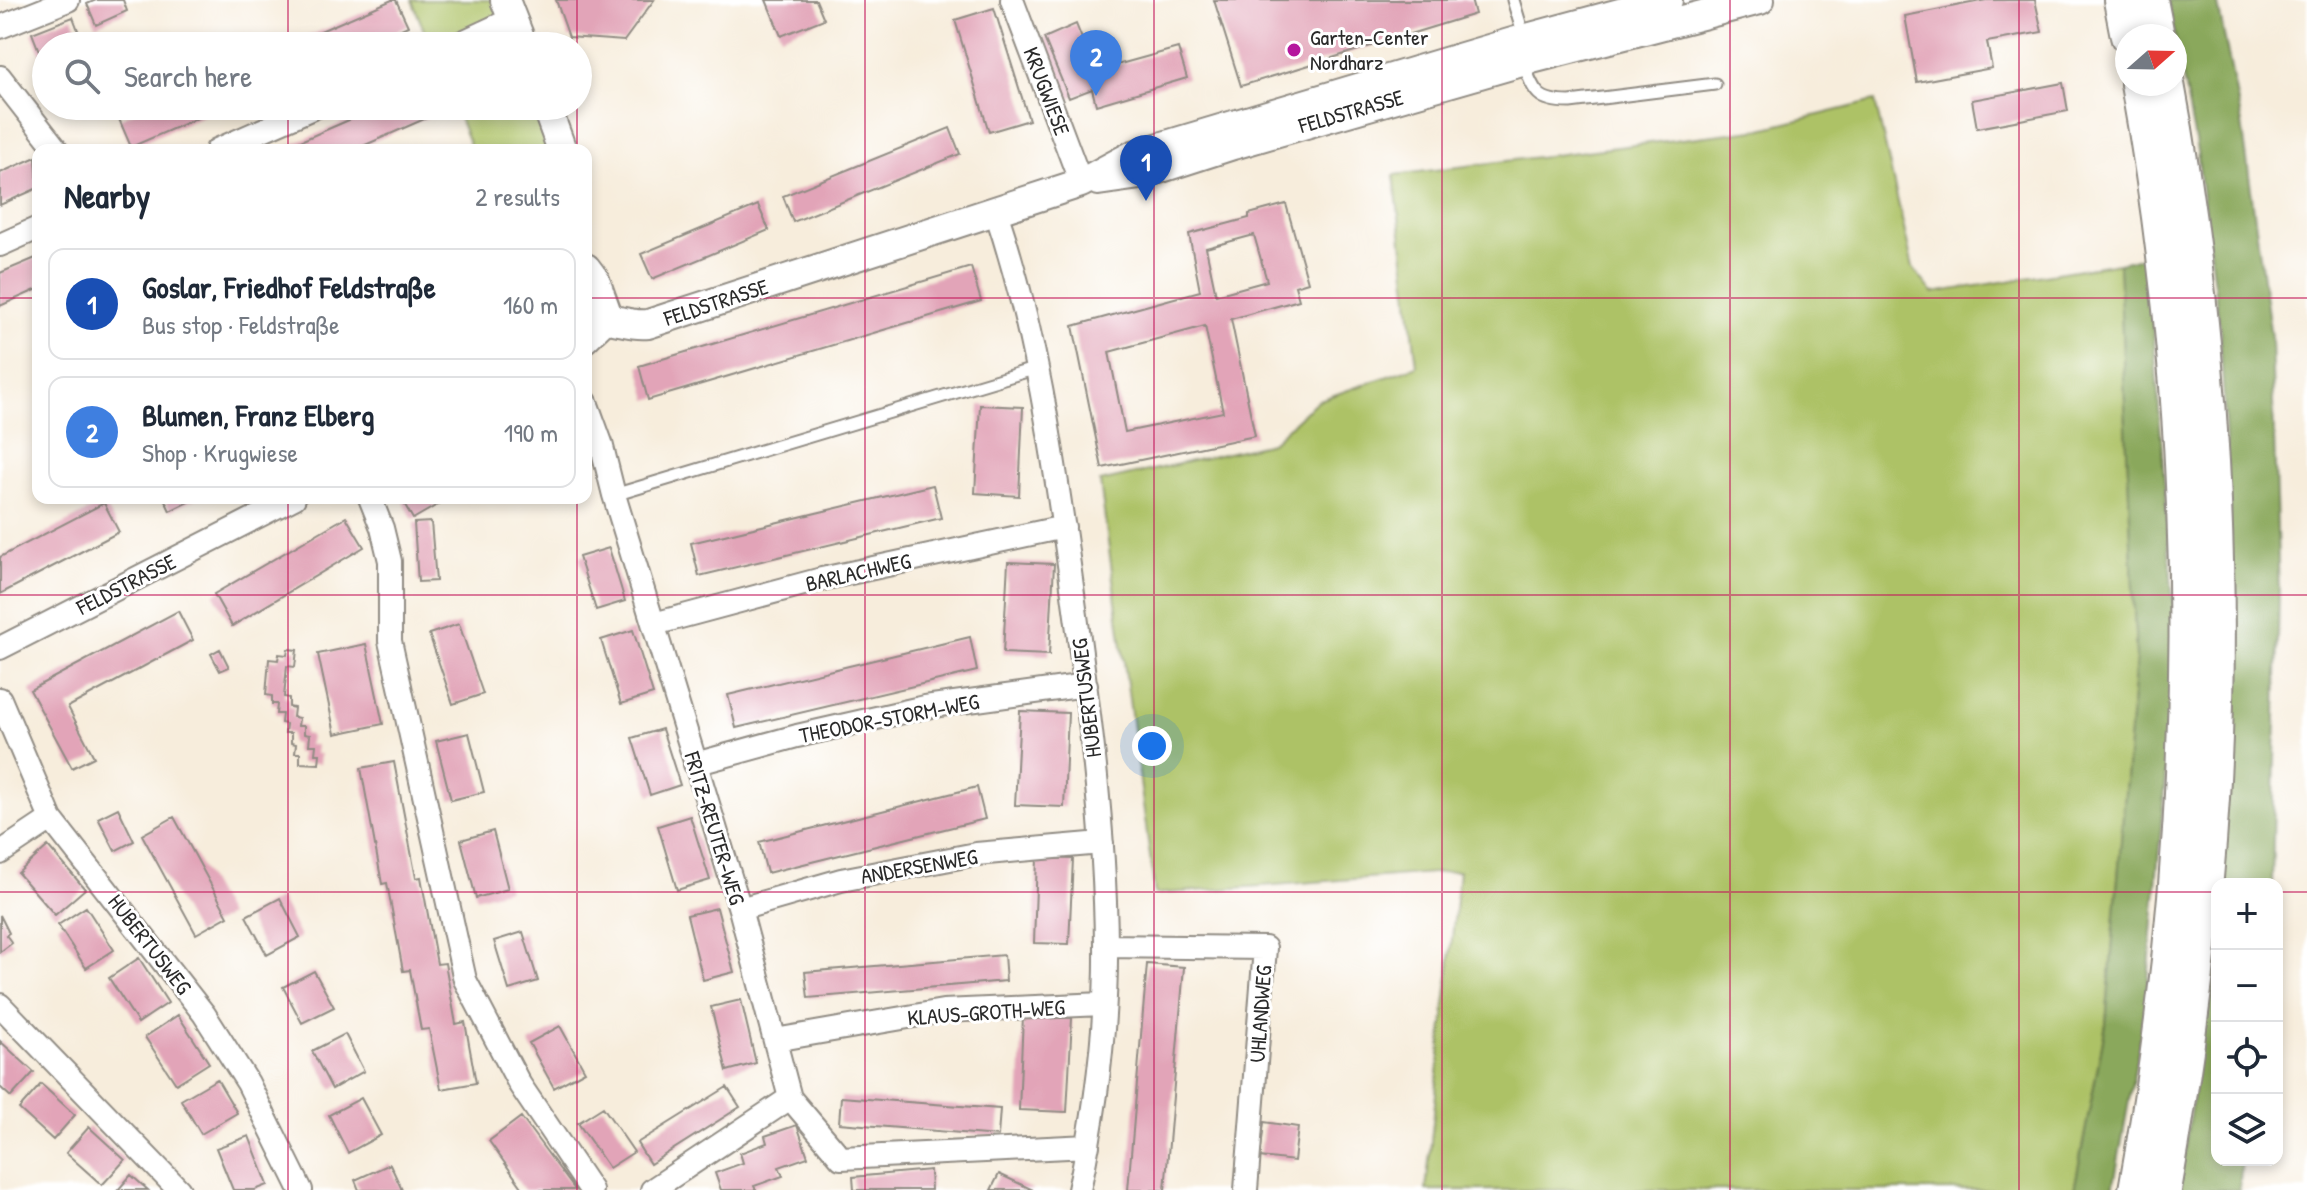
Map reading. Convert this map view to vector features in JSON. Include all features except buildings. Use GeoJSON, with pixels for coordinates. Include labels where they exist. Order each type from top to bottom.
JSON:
{"type":"FeatureCollection","features":[{"type":"Feature","properties":{"kind":"highway"},"geometry":{"type":"LineString","coordinates":[[2122,0],[2127,24]]}},
{"type":"Feature","properties":{"kind":"highway"},"geometry":{"type":"LineString","coordinates":[[2149,0],[2154,24]]}},
{"type":"Feature","properties":{"kind":"highway"},"geometry":{"type":"LineString","coordinates":[[2137,1190],[2168,977],[2181,839],[2186,726],[2183,459],[2175,335],[2166,250],[2141,96]]}},
{"type":"Feature","properties":{"kind":"highway"},"geometry":{"type":"LineString","coordinates":[[2163,1190],[2194,979],[2206,856],[2215,633],[2203,351],[2186,202],[2168,96]]}},
{"type":"Feature","properties":{"kind":"street"},"geometry":{"type":"LineString","coordinates":[[0,27],[68,0]]}},
{"type":"Feature","properties":{"kind":"street","name":"KRUGWIESE"},"geometry":{"type":"LineString","coordinates":[[1012,0],[1081,183]]}},
{"type":"Feature","properties":{"kind":"street","name":"FELDSTRASSE"},"geometry":{"type":"LineString","coordinates":[[1524,50],[1668,0]]}},
{"type":"Feature","properties":{"kind":"street","name":"FELDSTRASSE"},"geometry":{"type":"LineString","coordinates":[[597,318],[632,326],[648,324],[1081,183],[1133,155],[1524,50],[1753,1]]}},
{"type":"Feature","properties":{"kind":"street"},"geometry":{"type":"LineString","coordinates":[[475,32],[508,10],[517,32]]}},
{"type":"Feature","properties":{"kind":"street"},"geometry":{"type":"LineString","coordinates":[[0,77],[32,118]]}},
{"type":"Feature","properties":{"kind":"street"},"geometry":{"type":"LineString","coordinates":[[34,120],[52,144]]}},
{"type":"Feature","properties":{"kind":"street"},"geometry":{"type":"LineString","coordinates":[[231,144],[285,120]]}},
{"type":"Feature","properties":{"kind":"street"},"geometry":{"type":"LineString","coordinates":[[551,120],[560,144]]}},
{"type":"Feature","properties":{"kind":"street","name":"HUBERTUSWEG"},"geometry":{"type":"LineString","coordinates":[[996,212],[1038,367],[1086,685],[1102,843],[1106,946],[1098,1084],[1079,1190]]}},
{"type":"Feature","properties":{"kind":"street"},"geometry":{"type":"LineString","coordinates":[[0,245],[32,231]]}},
{"type":"Feature","properties":{"kind":"street"},"geometry":{"type":"LineString","coordinates":[[592,276],[595,280],[597,318]]}},
{"type":"Feature","properties":{"kind":"street","name":"FRITZ-REUTER-WEG"},"geometry":{"type":"LineString","coordinates":[[592,424],[740,909],[790,1098]]}},
{"type":"Feature","properties":{"kind":"street","name":"FELDSTRASSE"},"geometry":{"type":"LineString","coordinates":[[0,648],[282,504]]}},
{"type":"Feature","properties":{"kind":"street"},"geometry":{"type":"LineString","coordinates":[[372,504],[390,561],[390,641],[465,980],[520,1085],[591,1190]]}},
{"type":"Feature","properties":{"kind":"street","name":"BARLACHWEG"},"geometry":{"type":"LineString","coordinates":[[654,624],[822,579],[1064,527]]}},
{"type":"Feature","properties":{"kind":"street","name":"THEODOR-STORM-WEG"},"geometry":{"type":"LineString","coordinates":[[695,764],[797,736],[925,707],[1086,685]]}},
{"type":"Feature","properties":{"kind":"street","name":"HUBERTUSWEG"},"geometry":{"type":"LineString","coordinates":[[0,699],[51,819],[204,1014],[248,1083],[301,1190]]}},
{"type":"Feature","properties":{"kind":"street"},"geometry":{"type":"LineString","coordinates":[[0,853],[51,819]]}},
{"type":"Feature","properties":{"kind":"street","name":"ANDERSENWEG"},"geometry":{"type":"LineString","coordinates":[[740,909],[841,880],[976,854],[1102,843]]}},
{"type":"Feature","properties":{"kind":"street","name":"UHLANDWEG"},"geometry":{"type":"LineString","coordinates":[[1106,946],[1265,948],[1246,1190]]}},
{"type":"Feature","properties":{"kind":"street","name":"KLAUS-GROTH-WEG"},"geometry":{"type":"LineString","coordinates":[[775,1040],[943,1011],[1103,1004]]}},
{"type":"Feature","properties":{"kind":"street"},"geometry":{"type":"LineString","coordinates":[[0,1005],[179,1190]]}},
{"type":"Feature","properties":{"kind":"street"},"geometry":{"type":"LineString","coordinates":[[652,1190],[790,1098],[841,1158],[1088,1146]]}},
{"type":"Feature","properties":{"kind":"lane"},"geometry":{"type":"LineString","coordinates":[[1513,0],[1538,95],[1551,102],[1715,84]]}},
{"type":"Feature","properties":{"kind":"lane"},"geometry":{"type":"LineString","coordinates":[[614,495],[1038,367]]}},
{"type":"Feature","properties":{"kind":"green space"},"geometry":{"type":"Polygon","coordinates":[[[412,0],[505,0],[518,32],[425,32],[412,0]]]}},
{"type":"Feature","properties":{"kind":"green space"},"geometry":{"type":"Polygon","coordinates":[[[2168,0],[2217,0],[2242,123],[2271,337],[2279,595],[2272,878],[2221,878],[2230,518],[2220,331],[2197,151],[2186,96],[2187,24],[2173,24],[2168,0]]]}},
{"type":"Feature","properties":{"kind":"green space"},"geometry":{"type":"Polygon","coordinates":[[[1875,101],[1913,268],[1933,293],[2119,263],[2136,658],[2106,1024],[2074,1190],[1426,1190],[1459,871],[1155,894],[1100,482],[1271,443],[1317,401],[1417,366],[1394,175],[1762,129],[1875,101]]]}},
{"type":"Feature","properties":{"kind":"green space"},"geometry":{"type":"Polygon","coordinates":[[[460,120],[551,120],[560,144],[470,144],[460,120]]]}},
{"type":"Feature","properties":{"kind":"green space"},"geometry":{"type":"Polygon","coordinates":[[[2148,256],[2176,646],[2146,1006],[2113,1190],[2074,1190],[2106,1024],[2136,658],[2119,263],[2148,256]]]}},
{"type":"Feature","properties":{"kind":"green space"},"geometry":{"type":"Polygon","coordinates":[[[2211,967],[2211,1166],[2241,1166],[2239,1190],[2179,1190],[2211,967]]]}},
{"type":"Feature","properties":{"kind":"place","name":"Garten-Center Nordharz"},"geometry":{"type":"Point","coordinates":[1294,50]}},
{"type":"Feature","properties":{"kind":"place","name":"Blumen, Franz Elberg"},"geometry":{"type":"Point","coordinates":[1096,96]}},
{"type":"Feature","properties":{"kind":"place","name":"Goslar, Friedhof Feldstraße"},"geometry":{"type":"Point","coordinates":[1146,201]}}]}
